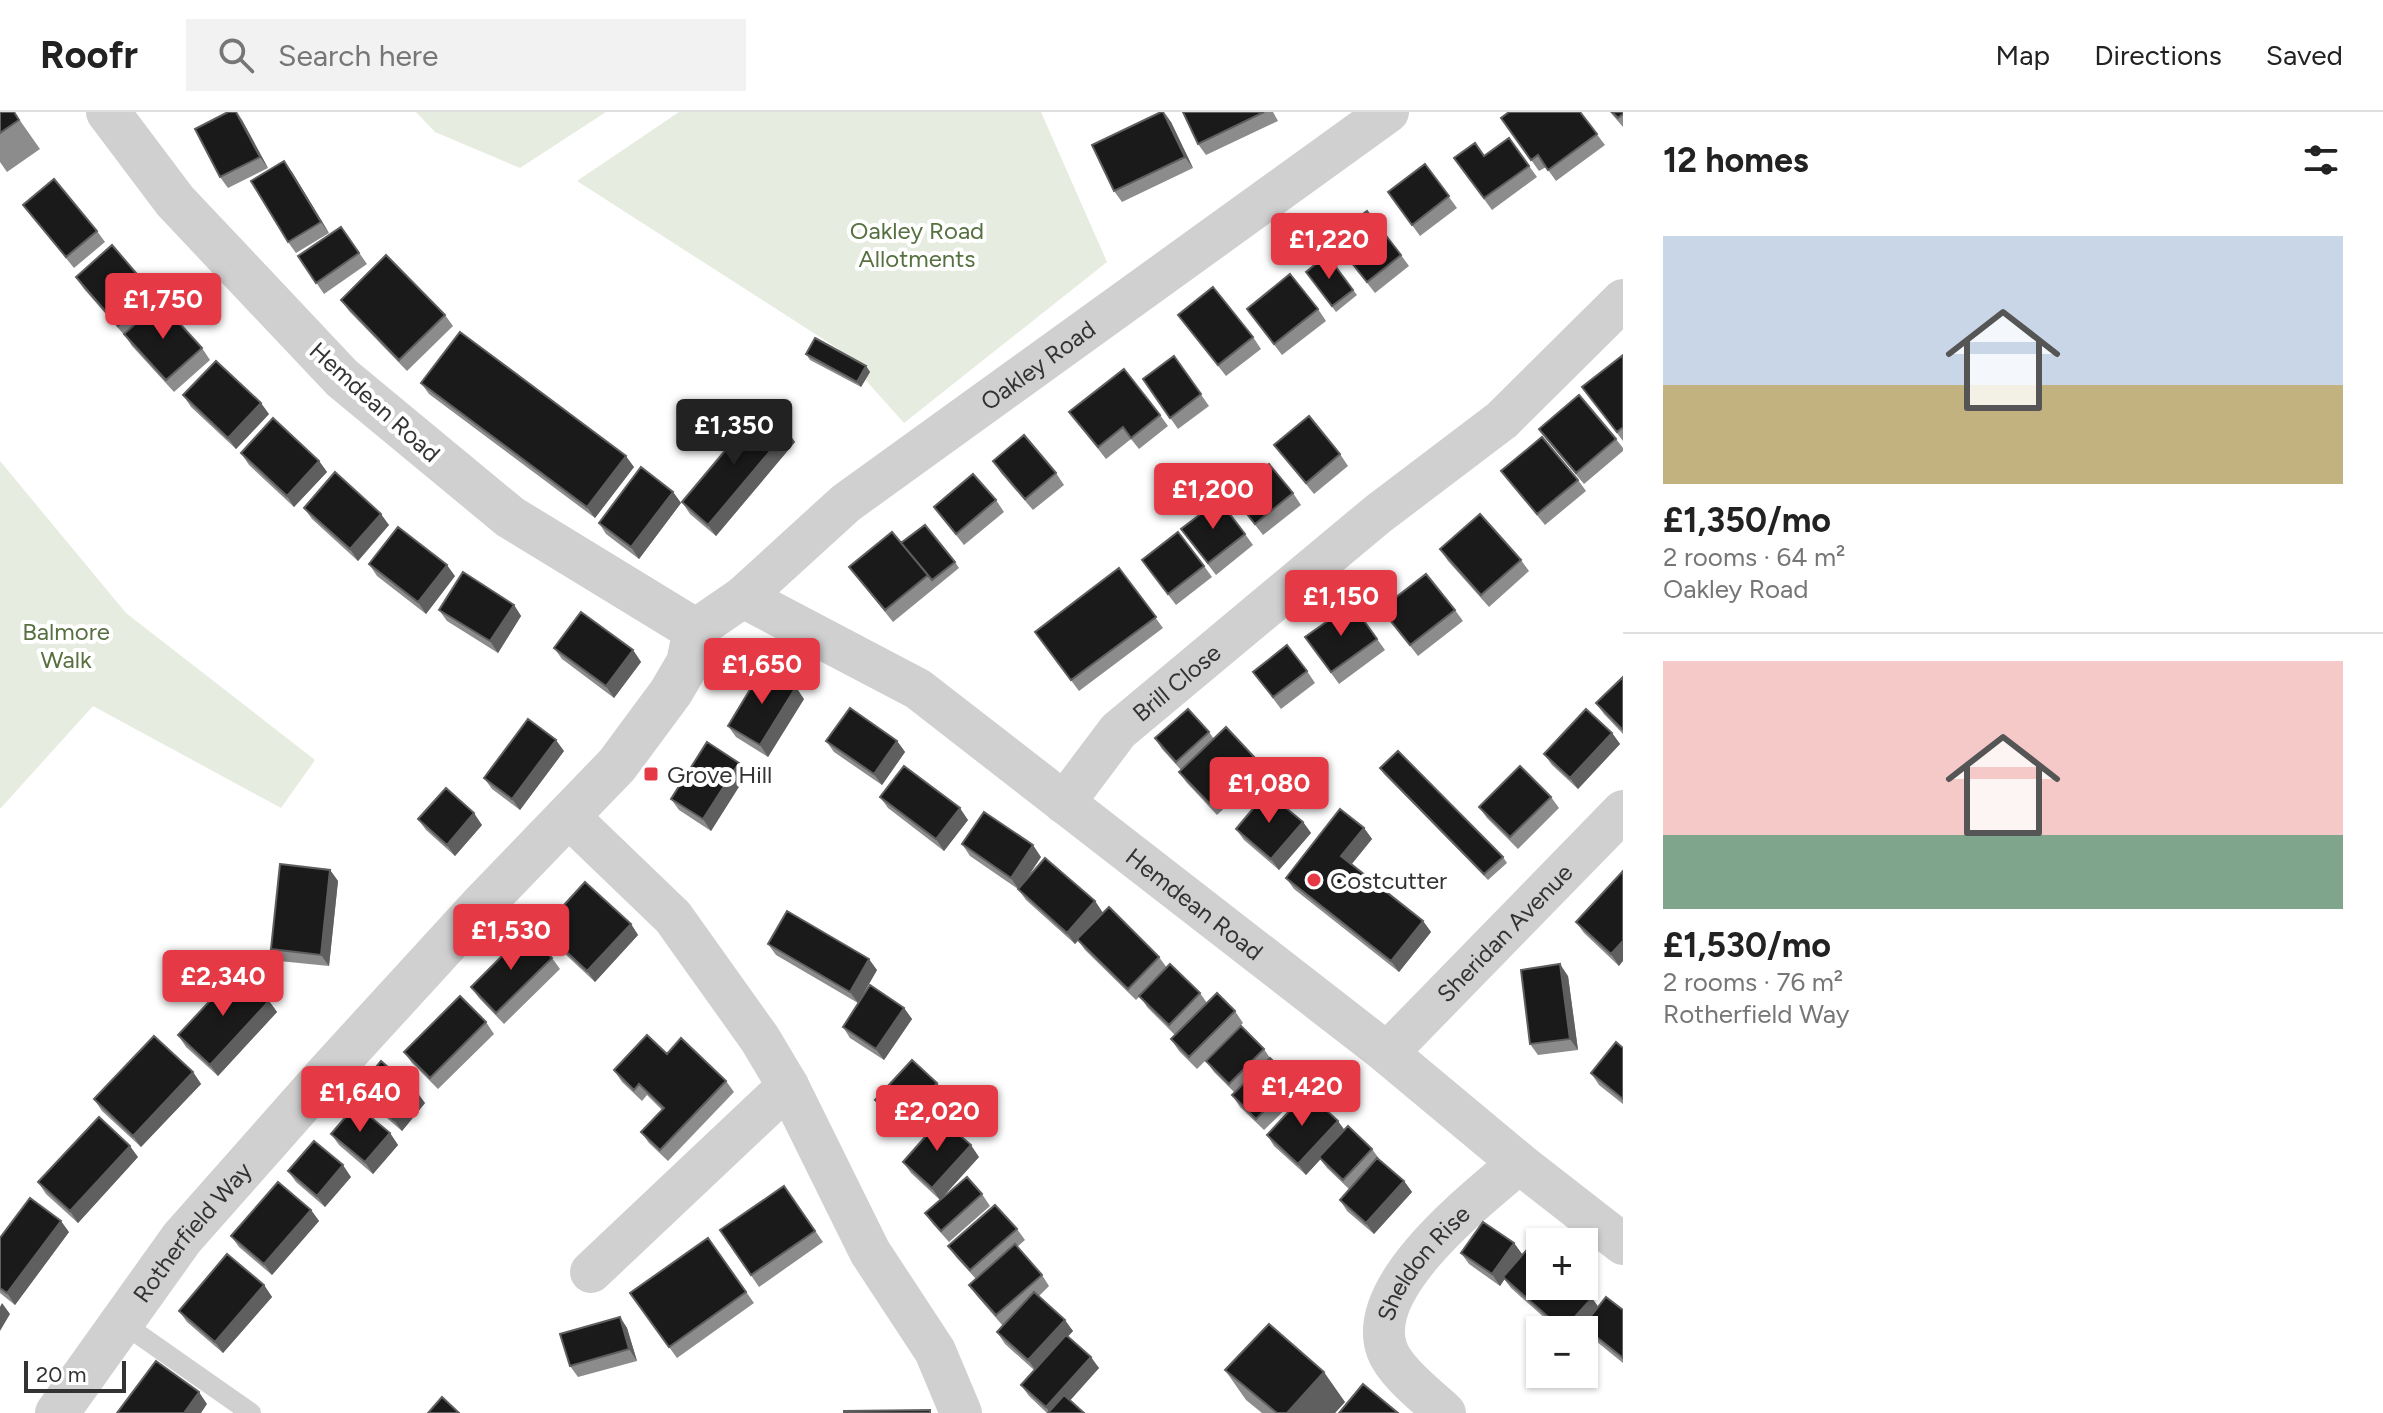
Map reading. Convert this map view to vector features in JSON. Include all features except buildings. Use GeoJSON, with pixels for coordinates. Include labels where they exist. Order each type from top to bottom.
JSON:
{"type":"FeatureCollection","features":[{"type":"Feature","properties":{"kind":"street","name":"Hemdean Road"},"geometry":{"type":"LineString","coordinates":[[108,112],[175,201],[342,378],[510,517],[695,630]]}},
{"type":"Feature","properties":{"kind":"street","name":"Oakley Road"},"geometry":{"type":"LineString","coordinates":[[695,630],[743,597],[846,503],[1388,112]]}},
{"type":"Feature","properties":{"kind":"street","name":"Brill Close"},"geometry":{"type":"LineString","coordinates":[[1064,803],[1118,731],[1388,527],[1623,300]]}},
{"type":"Feature","properties":{"kind":"street","name":"Hemdean Road"},"geometry":{"type":"LineString","coordinates":[[743,597],[918,689],[1387,1053],[1519,1163],[1623,1244]]}},
{"type":"Feature","properties":{"kind":"street"},"geometry":{"type":"LineString","coordinates":[[695,630],[688,663],[671,692],[617,765],[569,817],[673,917],[760,1039],[788,1086],[870,1252],[935,1351],[961,1413]]}},
{"type":"Feature","properties":{"kind":"street","name":"Sheridan Avenue"},"geometry":{"type":"LineString","coordinates":[[1387,1053],[1623,811]]}},
{"type":"Feature","properties":{"kind":"street","name":"Rotherfield Way"},"geometry":{"type":"LineString","coordinates":[[57,1413],[182,1238],[480,907],[569,817]]}},
{"type":"Feature","properties":{"kind":"street"},"geometry":{"type":"LineString","coordinates":[[591,1272],[788,1086]]}},
{"type":"Feature","properties":{"kind":"street","name":"Sheldon Rise"},"geometry":{"type":"LineString","coordinates":[[1445,1413],[1413,1384],[1387,1353],[1382,1331],[1388,1305],[1433,1238],[1519,1163]]}},
{"type":"Feature","properties":{"kind":"lane"},"geometry":{"type":"LineString","coordinates":[[121,1322],[251,1413]]}},
{"type":"Feature","properties":{"kind":"green space"},"geometry":{"type":"Polygon","coordinates":[[[416,112],[606,112],[520,168],[435,132],[416,112]]]}},
{"type":"Feature","properties":{"kind":"green space","name":"Oakley Road Allotments"},"geometry":{"type":"Polygon","coordinates":[[[679,112],[1041,112],[1107,262],[904,423],[837,348],[577,181],[679,112]]]}},
{"type":"Feature","properties":{"kind":"green space","name":"Balmore Walk"},"geometry":{"type":"Polygon","coordinates":[[[0,461],[126,613],[315,760],[281,808],[93,706],[0,809],[0,461]]]}},
{"type":"Feature","properties":{"kind":"place","name":"Grove Hill"},"geometry":{"type":"Point","coordinates":[651,774]}},
{"type":"Feature","properties":{"kind":"place","name":"Costcutter"},"geometry":{"type":"Point","coordinates":[1314,880]}}]}
